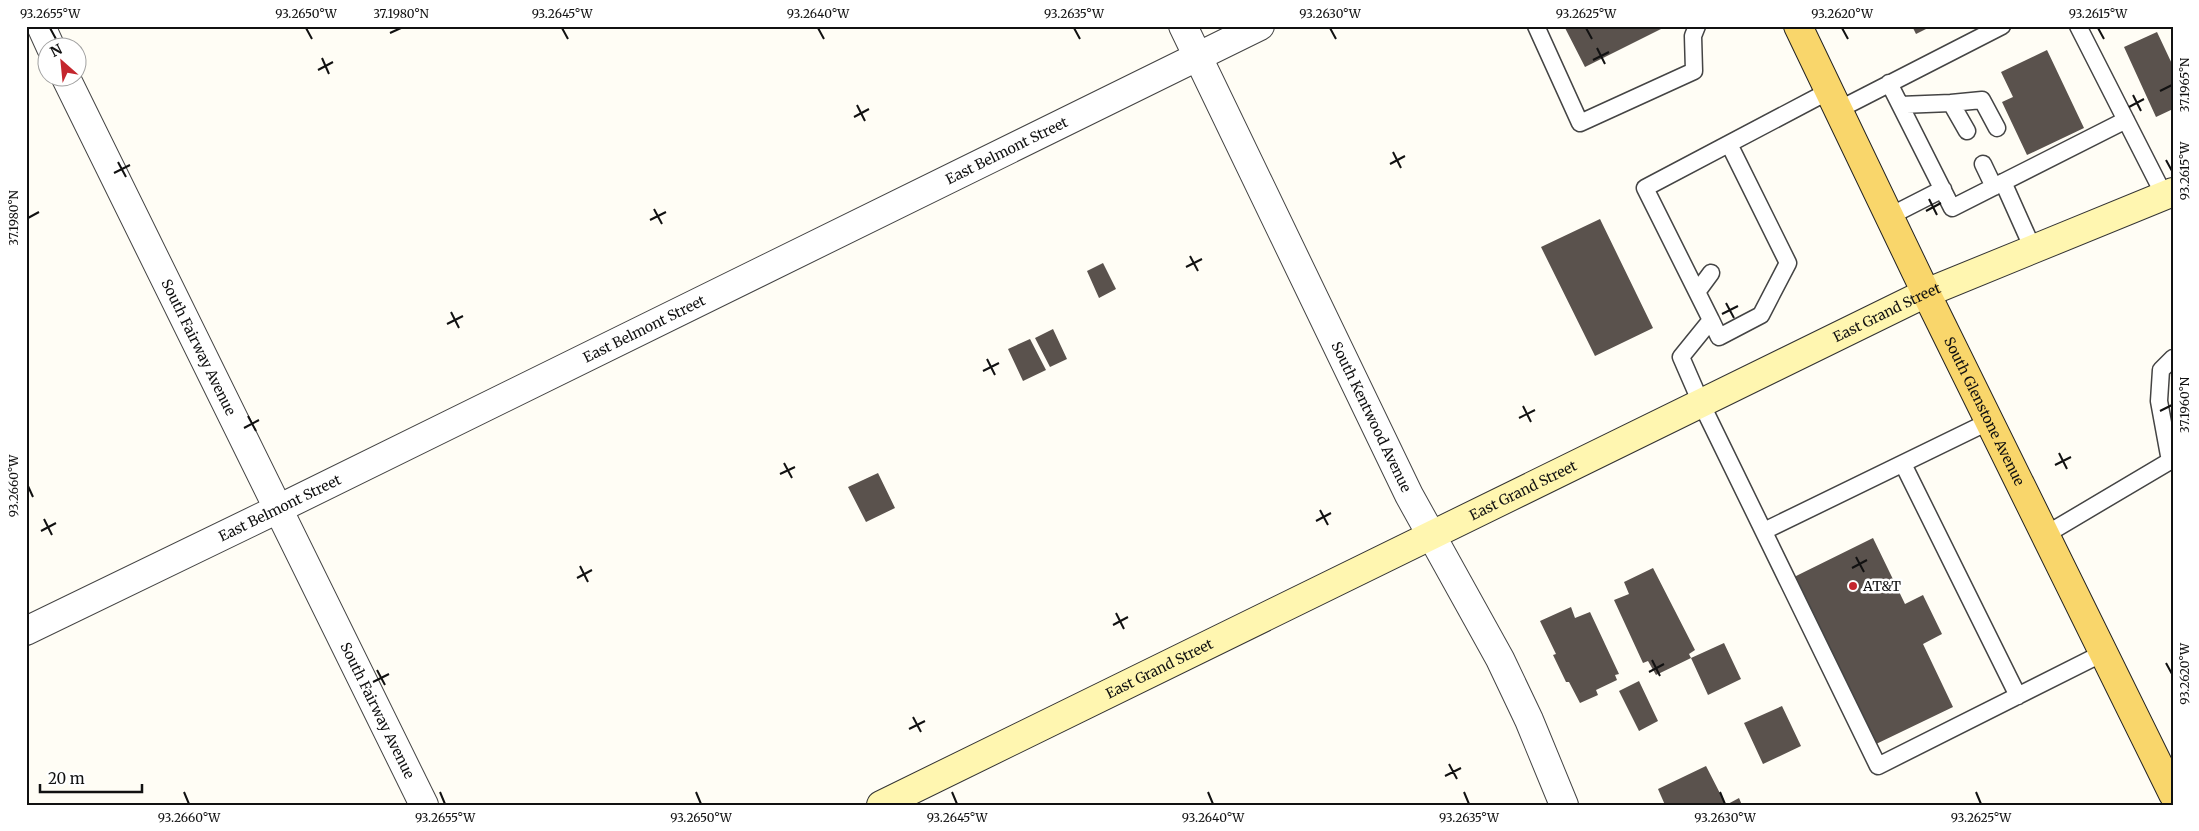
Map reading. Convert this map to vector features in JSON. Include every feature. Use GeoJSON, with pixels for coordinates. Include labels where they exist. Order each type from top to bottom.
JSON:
{"type":"FeatureCollection","features":[{"type":"Feature","properties":{"kind":"main road","name":"South Glenstone Avenue"},"geometry":{"type":"LineString","coordinates":[[1798,26],[1926,293],[2173,794]]}},
{"type":"Feature","properties":{"kind":"main road","name":"East Grand Street"},"geometry":{"type":"LineString","coordinates":[[882,805],[1926,293],[2168,193]]}},
{"type":"Feature","properties":{"kind":"street"},"geometry":{"type":"LineString","coordinates":[[26,29],[32,26]]}},
{"type":"Feature","properties":{"kind":"street"},"geometry":{"type":"LineString","coordinates":[[41,26],[47,38]]}},
{"type":"Feature","properties":{"kind":"street","name":"South Kentwood Avenue"},"geometry":{"type":"LineString","coordinates":[[1183,26],[1430,536],[1500,659],[1529,720],[1564,805]]}},
{"type":"Feature","properties":{"kind":"street","name":"East Belmont Street"},"geometry":{"type":"LineString","coordinates":[[26,631],[1260,26]]}},
{"type":"Feature","properties":{"kind":"street","name":"South Fairway Avenue"},"geometry":{"type":"LineString","coordinates":[[71,88],[424,805]]}},
{"type":"Feature","properties":{"kind":"lane"},"geometry":{"type":"LineString","coordinates":[[1536,26],[1580,123],[1694,71],[1693,36],[1696,26]]}},
{"type":"Feature","properties":{"kind":"lane"},"geometry":{"type":"LineString","coordinates":[[1729,144],[1756,210],[1788,263],[1762,316],[1719,337],[1646,188],[1729,144],[1833,100],[1889,83],[2002,26]]}},
{"type":"Feature","properties":{"kind":"lane"},"geometry":{"type":"LineString","coordinates":[[2078,26],[2126,120],[2168,193]]}},
{"type":"Feature","properties":{"kind":"lane"},"geometry":{"type":"LineString","coordinates":[[1889,83],[1952,208],[1998,185],[2014,168],[2126,120]]}},
{"type":"Feature","properties":{"kind":"lane"},"geometry":{"type":"LineString","coordinates":[[1900,105],[1982,100],[1997,128]]}},
{"type":"Feature","properties":{"kind":"lane"},"geometry":{"type":"LineString","coordinates":[[1951,103],[1967,131]]}},
{"type":"Feature","properties":{"kind":"lane"},"geometry":{"type":"LineString","coordinates":[[1983,164],[1998,185],[2033,249]]}},
{"type":"Feature","properties":{"kind":"lane"},"geometry":{"type":"LineString","coordinates":[[1890,216],[1943,189]]}},
{"type":"Feature","properties":{"kind":"lane"},"geometry":{"type":"LineString","coordinates":[[1697,292],[1711,273]]}},
{"type":"Feature","properties":{"kind":"lane"},"geometry":{"type":"LineString","coordinates":[[1711,320],[1681,357],[1701,403],[1878,766],[2103,653]]}},
{"type":"Feature","properties":{"kind":"lane"},"geometry":{"type":"LineString","coordinates":[[2045,535],[2170,462],[2158,401],[2161,370],[2173,358]]}},
{"type":"Feature","properties":{"kind":"lane"},"geometry":{"type":"LineString","coordinates":[[1764,531],[1990,421]]}},
{"type":"Feature","properties":{"kind":"lane"},"geometry":{"type":"LineString","coordinates":[[1903,464],[2018,696]]}},
{"type":"Feature","properties":{"kind":"building"},"geometry":{"type":"Polygon","coordinates":[[[1564,26],[1667,26],[1585,67],[1564,26]]]}},
{"type":"Feature","properties":{"kind":"building"},"geometry":{"type":"Polygon","coordinates":[[[1912,26],[1932,26],[1916,34],[1912,26]]]}},
{"type":"Feature","properties":{"kind":"building"},"geometry":{"type":"Polygon","coordinates":[[[2157,32],[2173,66],[2173,109],[2156,117],[2124,47],[2157,32]]]}},
{"type":"Feature","properties":{"kind":"building"},"geometry":{"type":"Polygon","coordinates":[[[2047,50],[2084,128],[2027,155],[2002,102],[2013,97],[2001,72],[2047,50]]]}},
{"type":"Feature","properties":{"kind":"building"},"geometry":{"type":"Polygon","coordinates":[[[1600,219],[1653,328],[1595,356],[1541,247],[1600,219]]]}},
{"type":"Feature","properties":{"kind":"building"},"geometry":{"type":"Polygon","coordinates":[[[1103,263],[1116,289],[1099,298],[1087,271],[1103,263]]]}},
{"type":"Feature","properties":{"kind":"building"},"geometry":{"type":"Polygon","coordinates":[[[1053,329],[1067,359],[1050,367],[1035,338],[1053,329]]]}},
{"type":"Feature","properties":{"kind":"building"},"geometry":{"type":"Polygon","coordinates":[[[1030,339],[1046,370],[1023,381],[1008,349],[1030,339]]]}},
{"type":"Feature","properties":{"kind":"building"},"geometry":{"type":"Polygon","coordinates":[[[878,473],[895,508],[866,522],[848,487],[878,473]]]}},
{"type":"Feature","properties":{"kind":"building"},"geometry":{"type":"Polygon","coordinates":[[[1873,538],[1905,604],[1923,595],[1942,634],[1923,644],[1953,707],[1874,745],[1792,578],[1873,538]]]}},
{"type":"Feature","properties":{"kind":"building"},"geometry":{"type":"Polygon","coordinates":[[[1653,568],[1695,650],[1689,654],[1691,658],[1656,675],[1648,661],[1643,663],[1614,600],[1629,594],[1624,582],[1653,568]]]}},
{"type":"Feature","properties":{"kind":"building"},"geometry":{"type":"Polygon","coordinates":[[[1571,607],[1575,618],[1590,612],[1619,674],[1615,675],[1617,680],[1596,690],[1598,695],[1580,703],[1569,682],[1566,682],[1553,655],[1556,654],[1540,621],[1571,607]]]}},
{"type":"Feature","properties":{"kind":"building"},"geometry":{"type":"Polygon","coordinates":[[[1724,643],[1741,679],[1708,695],[1691,658],[1724,643]]]}},
{"type":"Feature","properties":{"kind":"building"},"geometry":{"type":"Polygon","coordinates":[[[1639,681],[1658,721],[1639,731],[1619,691],[1639,681]]]}},
{"type":"Feature","properties":{"kind":"building"},"geometry":{"type":"Polygon","coordinates":[[[1782,706],[1801,746],[1763,764],[1744,723],[1782,706]]]}},
{"type":"Feature","properties":{"kind":"building"},"geometry":{"type":"Polygon","coordinates":[[[1706,766],[1726,805],[1665,805],[1658,789],[1706,766]]]}},
{"type":"Feature","properties":{"kind":"building"},"geometry":{"type":"Polygon","coordinates":[[[1739,798],[1742,805],[1726,805],[1739,798]]]}},
{"type":"Feature","properties":{"kind":"place","name":"AT&T"},"geometry":{"type":"Point","coordinates":[1853,586]}}]}
